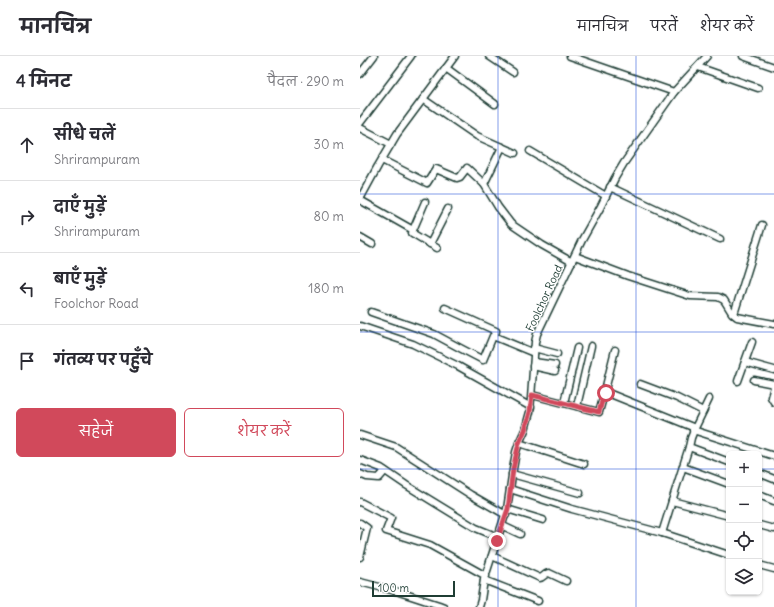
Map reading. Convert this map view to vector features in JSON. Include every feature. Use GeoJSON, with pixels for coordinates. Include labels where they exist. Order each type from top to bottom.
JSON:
{"type":"FeatureCollection","features":[{"type":"Feature","properties":{"kind":"street"},"geometry":{"type":"LineString","coordinates":[[360,74],[374,56]]}},
{"type":"Feature","properties":{"kind":"street"},"geometry":{"type":"LineString","coordinates":[[360,123],[411,56]]}},
{"type":"Feature","properties":{"kind":"street"},"geometry":{"type":"LineString","coordinates":[[413,230],[360,200],[391,144],[455,56]]}},
{"type":"Feature","properties":{"kind":"street"},"geometry":{"type":"LineString","coordinates":[[489,56],[513,72]]}},
{"type":"Feature","properties":{"kind":"street"},"geometry":{"type":"LineString","coordinates":[[570,56],[674,92]]}},
{"type":"Feature","properties":{"kind":"street","name":"Foolchor Road"},"geometry":{"type":"LineString","coordinates":[[479,607],[485,578],[506,512],[519,443],[525,430],[531,407],[534,351],[537,334],[582,240],[624,163],[674,92],[707,56]]}},
{"type":"Feature","properties":{"kind":"street"},"geometry":{"type":"LineString","coordinates":[[743,56],[774,67]]}},
{"type":"Feature","properties":{"kind":"street"},"geometry":{"type":"LineString","coordinates":[[698,66],[758,88]]}},
{"type":"Feature","properties":{"kind":"street"},"geometry":{"type":"LineString","coordinates":[[446,68],[495,104]]}},
{"type":"Feature","properties":{"kind":"street"},"geometry":{"type":"LineString","coordinates":[[423,99],[477,136],[515,153]]}},
{"type":"Feature","properties":{"kind":"street"},"geometry":{"type":"LineString","coordinates":[[360,128],[391,144]]}},
{"type":"Feature","properties":{"kind":"street"},"geometry":{"type":"LineString","coordinates":[[484,184],[502,147]]}},
{"type":"Feature","properties":{"kind":"street"},"geometry":{"type":"LineString","coordinates":[[530,151],[606,196]]}},
{"type":"Feature","properties":{"kind":"street"},"geometry":{"type":"LineString","coordinates":[[382,160],[427,183],[436,169],[458,178],[467,168],[484,184],[498,207],[511,224],[542,245],[573,259],[690,296],[721,298],[737,317],[774,324]]}},
{"type":"Feature","properties":{"kind":"street"},"geometry":{"type":"LineString","coordinates":[[610,187],[720,239]]}},
{"type":"Feature","properties":{"kind":"street"},"geometry":{"type":"LineString","coordinates":[[425,202],[412,233],[437,248]]}},
{"type":"Feature","properties":{"kind":"street"},"geometry":{"type":"LineString","coordinates":[[430,244],[448,209]]}},
{"type":"Feature","properties":{"kind":"street"},"geometry":{"type":"LineString","coordinates":[[734,314],[762,225]]}},
{"type":"Feature","properties":{"kind":"street"},"geometry":{"type":"LineString","coordinates":[[360,238],[372,244]]}},
{"type":"Feature","properties":{"kind":"street"},"geometry":{"type":"LineString","coordinates":[[371,312],[434,334],[483,360],[496,332],[446,308]]}},
{"type":"Feature","properties":{"kind":"street"},"geometry":{"type":"LineString","coordinates":[[360,326],[413,344],[458,366],[531,407]]}},
{"type":"Feature","properties":{"kind":"street"},"geometry":{"type":"LineString","coordinates":[[494,337],[534,351],[557,354]]}},
{"type":"Feature","properties":{"kind":"street"},"geometry":{"type":"LineString","coordinates":[[738,381],[752,342]]}},
{"type":"Feature","properties":{"kind":"street"},"geometry":{"type":"LineString","coordinates":[[577,406],[591,346]]}},
{"type":"Feature","properties":{"kind":"street"},"geometry":{"type":"LineString","coordinates":[[564,403],[577,348]]}},
{"type":"Feature","properties":{"kind":"street"},"geometry":{"type":"LineString","coordinates":[[532,395],[599,412],[615,350]]}},
{"type":"Feature","properties":{"kind":"street"},"geometry":{"type":"LineString","coordinates":[[745,362],[774,370]]}},
{"type":"Feature","properties":{"kind":"street"},"geometry":{"type":"LineString","coordinates":[[534,364],[555,368]]}},
{"type":"Feature","properties":{"kind":"street"},"geometry":{"type":"LineString","coordinates":[[754,380],[774,386],[771,397],[774,402]]}},
{"type":"Feature","properties":{"kind":"street"},"geometry":{"type":"LineString","coordinates":[[640,384],[676,398],[703,411]]}},
{"type":"Feature","properties":{"kind":"street"},"geometry":{"type":"LineString","coordinates":[[604,394],[608,393],[694,429],[774,456]]}},
{"type":"Feature","properties":{"kind":"street"},"geometry":{"type":"LineString","coordinates":[[662,533],[694,429],[709,399]]}},
{"type":"Feature","properties":{"kind":"street"},"geometry":{"type":"LineString","coordinates":[[360,435],[396,447],[471,495],[506,512],[543,520]]}},
{"type":"Feature","properties":{"kind":"street"},"geometry":{"type":"LineString","coordinates":[[519,443],[584,464]]}},
{"type":"Feature","properties":{"kind":"street"},"geometry":{"type":"LineString","coordinates":[[689,448],[726,461]]}},
{"type":"Feature","properties":{"kind":"street"},"geometry":{"type":"LineString","coordinates":[[360,460],[381,468],[476,528],[498,537]]}},
{"type":"Feature","properties":{"kind":"street"},"geometry":{"type":"LineString","coordinates":[[683,466],[726,483]]}},
{"type":"Feature","properties":{"kind":"street"},"geometry":{"type":"LineString","coordinates":[[360,474],[367,477],[379,478],[385,471]]}},
{"type":"Feature","properties":{"kind":"street"},"geometry":{"type":"LineString","coordinates":[[512,474],[580,493]]}},
{"type":"Feature","properties":{"kind":"street"},"geometry":{"type":"LineString","coordinates":[[762,475],[774,479]]}},
{"type":"Feature","properties":{"kind":"street"},"geometry":{"type":"LineString","coordinates":[[510,489],[572,509],[662,533],[726,554]]}},
{"type":"Feature","properties":{"kind":"street"},"geometry":{"type":"LineString","coordinates":[[762,496],[774,501]]}},
{"type":"Feature","properties":{"kind":"street"},"geometry":{"type":"LineString","coordinates":[[672,501],[726,515]]}},
{"type":"Feature","properties":{"kind":"street"},"geometry":{"type":"LineString","coordinates":[[360,502],[391,518],[386,531],[430,545],[485,578],[538,601]]}},
{"type":"Feature","properties":{"kind":"street"},"geometry":{"type":"LineString","coordinates":[[360,523],[367,528],[360,557]]}},
{"type":"Feature","properties":{"kind":"street"},"geometry":{"type":"LineString","coordinates":[[502,526],[520,534]]}},
{"type":"Feature","properties":{"kind":"street"},"geometry":{"type":"LineString","coordinates":[[762,526],[774,529]]}},
{"type":"Feature","properties":{"kind":"street"},"geometry":{"type":"LineString","coordinates":[[492,556],[540,578],[542,578],[546,573],[549,573],[566,581]]}},
{"type":"Feature","properties":{"kind":"street"},"geometry":{"type":"LineString","coordinates":[[762,566],[774,569]]}},
{"type":"Feature","properties":{"kind":"street"},"geometry":{"type":"LineString","coordinates":[[360,582],[399,592],[439,604],[444,607]]}},
{"type":"Feature","properties":{"kind":"route"},"geometry":{"type":"LineString","coordinates":[[497,541],[508,509],[513,469],[519,443],[525,430],[530,412],[532,395],[599,412],[604,394],[606,393]]}}]}
